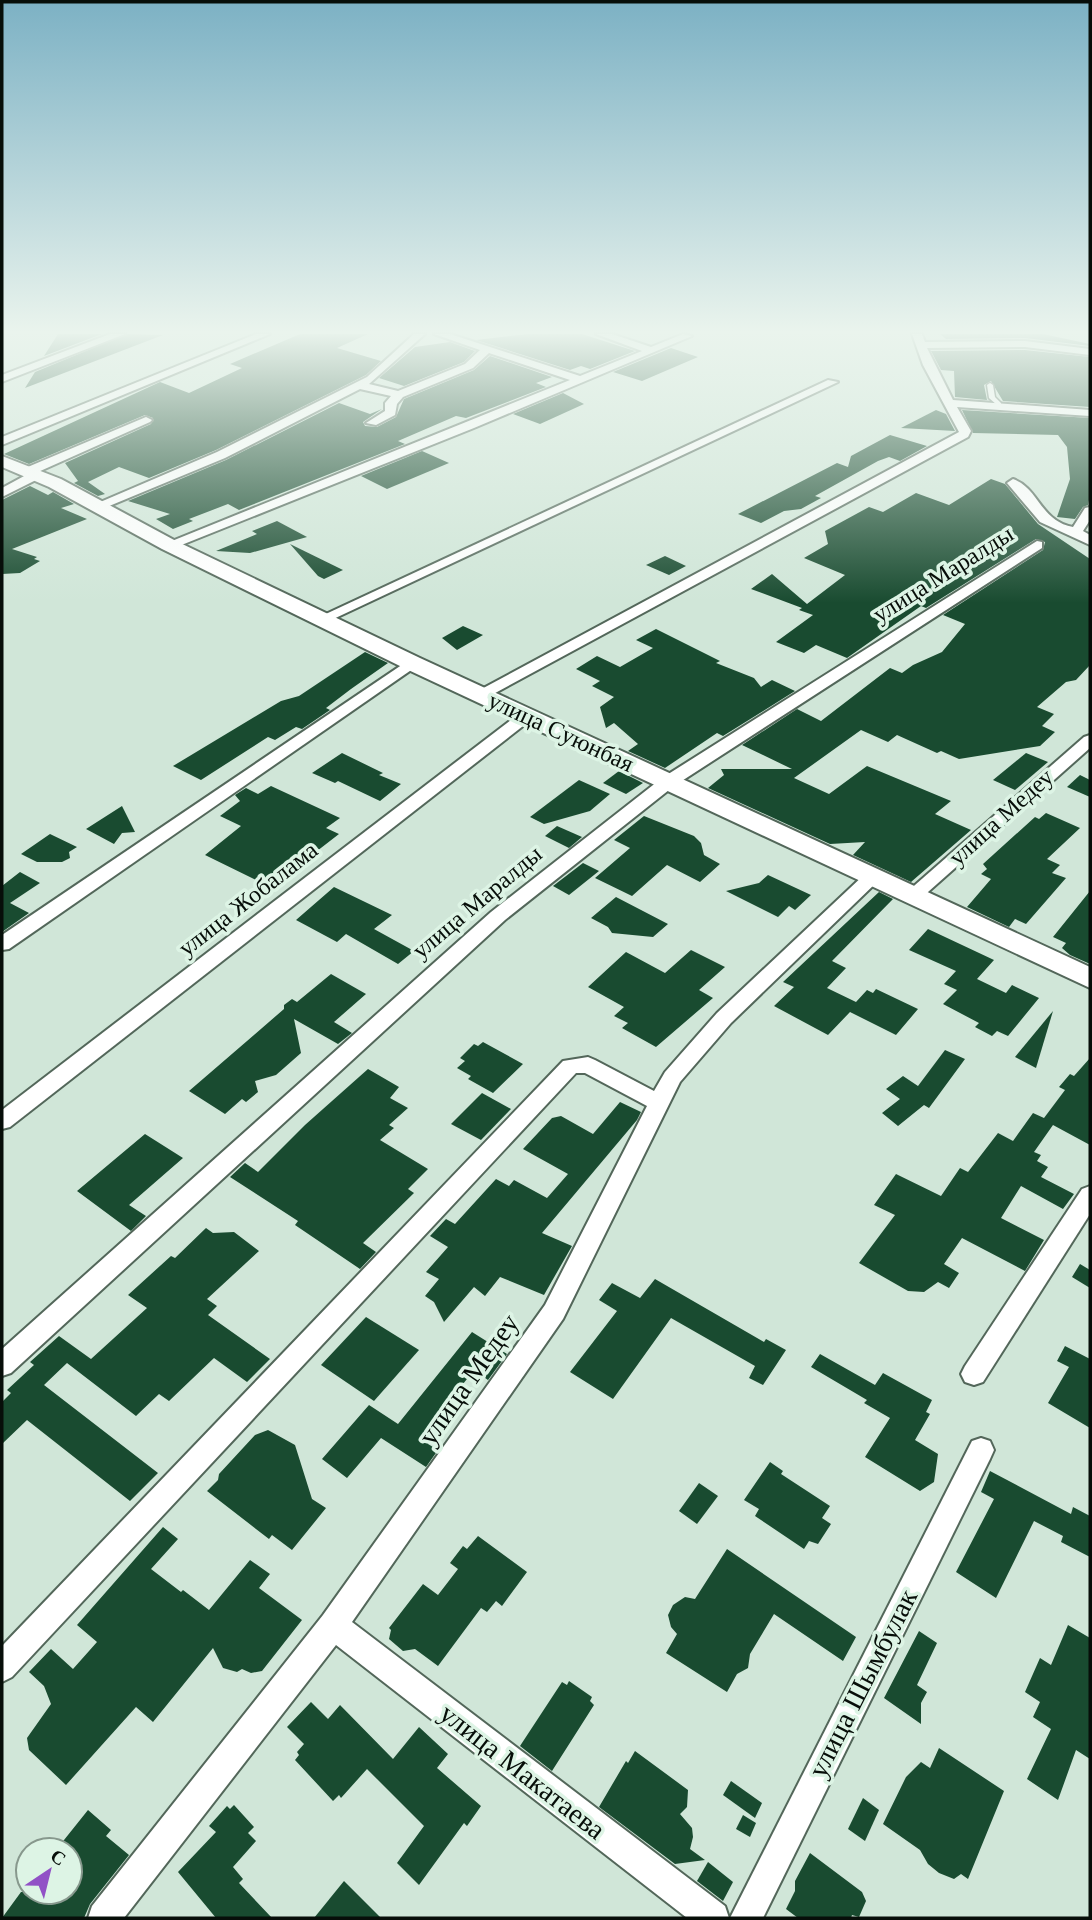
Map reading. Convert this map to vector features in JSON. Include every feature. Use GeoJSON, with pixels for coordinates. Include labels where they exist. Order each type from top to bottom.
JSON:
{"type":"FeatureCollection","features":[{"type":"Feature","properties":{"kind":"street"},"geometry":{"type":"LineString","coordinates":[[2,441],[45,424]]}},
{"type":"Feature","properties":{"kind":"street"},"geometry":{"type":"LineString","coordinates":[[2,494],[32,474],[138,424]]}},
{"type":"Feature","properties":{"kind":"street"},"geometry":{"type":"LineString","coordinates":[[97,506],[221,455],[283,424]]}},
{"type":"Feature","properties":{"kind":"street"},"geometry":{"type":"LineString","coordinates":[[169,545],[477,424]]}},
{"type":"Feature","properties":{"kind":"street"},"geometry":{"type":"LineString","coordinates":[[322,619],[742,424]]}},
{"type":"Feature","properties":{"kind":"street"},"geometry":{"type":"LineString","coordinates":[[481,695],[964,434],[961,424]]}},
{"type":"Feature","properties":{"kind":"street","name":"улица Суюнбая"},"geometry":{"type":"LineString","coordinates":[[2,461],[412,663],[1090,978]]}},
{"type":"Feature","properties":{"kind":"street"},"geometry":{"type":"LineString","coordinates":[[1013,483],[1045,522],[1076,532],[1090,541]]}},
{"type":"Feature","properties":{"kind":"street"},"geometry":{"type":"LineString","coordinates":[[1076,532],[1090,511]]}},
{"type":"Feature","properties":{"kind":"street","name":"улица Маралды"},"geometry":{"type":"LineString","coordinates":[[2,1366],[498,916],[668,782],[1037,545]]}},
{"type":"Feature","properties":{"kind":"street"},"geometry":{"type":"LineString","coordinates":[[2,944],[412,663]]}},
{"type":"Feature","properties":{"kind":"street","name":"улица Жобалама"},"geometry":{"type":"LineString","coordinates":[[2,1121],[526,716]]}},
{"type":"Feature","properties":{"kind":"street","name":"улица Медеу"},"geometry":{"type":"LineString","coordinates":[[913,896],[1090,740]]}},
{"type":"Feature","properties":{"kind":"street","name":"улица Медеу"},"geometry":{"type":"LineString","coordinates":[[104,1918],[333,1625],[554,1311],[672,1077],[724,1018],[872,877]]}},
{"type":"Feature","properties":{"kind":"street"},"geometry":{"type":"LineString","coordinates":[[2,1667],[570,1066],[588,1065],[659,1103]]}},
{"type":"Feature","properties":{"kind":"street"},"geometry":{"type":"LineString","coordinates":[[974,1374],[1090,1195]]}},
{"type":"Feature","properties":{"kind":"street","name":"улица Шымбулак"},"geometry":{"type":"LineString","coordinates":[[746,1918],[981,1450]]}},
{"type":"Feature","properties":{"kind":"street","name":"улица Макатаева"},"geometry":{"type":"LineString","coordinates":[[333,1625],[713,1918]]}},
{"type":"Feature","properties":{"kind":"building"},"geometry":{"type":"Polygon","coordinates":[[[70,424],[125,424],[29,464],[4,454],[70,424]]]}},
{"type":"Feature","properties":{"kind":"building"},"geometry":{"type":"Polygon","coordinates":[[[151,424],[269,424],[216,450],[149,478],[119,467],[88,482],[105,494],[98,496],[74,483],[78,481],[65,463],[151,424]]]}},
{"type":"Feature","properties":{"kind":"building"},"geometry":{"type":"Polygon","coordinates":[[[298,424],[364,424],[377,427],[383,424],[438,424],[398,441],[405,444],[239,510],[228,504],[189,519],[193,521],[173,529],[156,519],[170,514],[128,501],[226,460],[298,424]]]}},
{"type":"Feature","properties":{"kind":"building"},"geometry":{"type":"Polygon","coordinates":[[[910,424],[951,424],[955,431],[901,428],[910,424]]]}},
{"type":"Feature","properties":{"kind":"building"},"geometry":{"type":"Polygon","coordinates":[[[969,424],[1090,424],[1088,505],[1083,507],[1075,519],[1057,517],[1070,479],[1067,447],[1058,435],[973,433],[969,424]]]}},
{"type":"Feature","properties":{"kind":"building"},"geometry":{"type":"Polygon","coordinates":[[[890,435],[927,446],[900,461],[889,457],[878,461],[815,496],[821,498],[801,509],[784,511],[761,523],[738,514],[837,463],[848,467],[851,456],[890,435]]]}},
{"type":"Feature","properties":{"kind":"building"},"geometry":{"type":"Polygon","coordinates":[[[422,451],[449,463],[387,489],[361,476],[422,451]]]}},
{"type":"Feature","properties":{"kind":"building"},"geometry":{"type":"Polygon","coordinates":[[[991,479],[1005,484],[1038,524],[1090,559],[1090,665],[1076,680],[1066,682],[1037,707],[1054,714],[1042,726],[1055,732],[1040,746],[959,759],[941,751],[937,753],[897,735],[888,742],[861,730],[794,778],[829,794],[867,766],[951,801],[935,814],[971,830],[911,882],[853,855],[865,842],[830,844],[708,788],[724,775],[721,769],[792,769],[742,745],[797,709],[821,721],[890,668],[902,673],[942,652],[965,624],[943,615],[1043,550],[1045,542],[1036,539],[926,608],[921,606],[847,658],[816,645],[804,653],[776,642],[813,615],[799,610],[802,608],[751,589],[772,574],[807,604],[845,575],[804,558],[828,544],[825,531],[869,507],[883,512],[916,493],[949,505],[991,479]]]}},
{"type":"Feature","properties":{"kind":"building"},"geometry":{"type":"Polygon","coordinates":[[[30,486],[48,495],[53,492],[74,504],[61,508],[87,519],[12,549],[37,557],[34,559],[40,561],[20,573],[2,574],[2,500],[30,486]]]}},
{"type":"Feature","properties":{"kind":"building"},"geometry":{"type":"Polygon","coordinates":[[[277,521],[307,537],[250,553],[216,551],[257,534],[252,531],[277,521]]]}},
{"type":"Feature","properties":{"kind":"building"},"geometry":{"type":"Polygon","coordinates":[[[290,544],[343,570],[324,579],[318,576],[290,544]]]}},
{"type":"Feature","properties":{"kind":"building"},"geometry":{"type":"Polygon","coordinates":[[[665,556],[686,566],[669,575],[646,565],[665,556]]]}},
{"type":"Feature","properties":{"kind":"building"},"geometry":{"type":"Polygon","coordinates":[[[463,626],[483,635],[457,650],[442,638],[463,626]]]}},
{"type":"Feature","properties":{"kind":"building"},"geometry":{"type":"Polygon","coordinates":[[[656,629],[720,661],[716,663],[754,678],[761,687],[772,680],[795,691],[723,736],[717,733],[665,768],[628,751],[638,744],[614,723],[606,728],[600,707],[614,697],[592,686],[600,681],[576,669],[597,656],[620,667],[653,648],[636,640],[656,629]]]}},
{"type":"Feature","properties":{"kind":"building"},"geometry":{"type":"Polygon","coordinates":[[[365,652],[388,663],[302,729],[296,727],[275,740],[268,737],[201,780],[173,766],[281,701],[299,696],[365,652]]]}},
{"type":"Feature","properties":{"kind":"building"},"geometry":{"type":"Polygon","coordinates":[[[342,753],[383,773],[379,775],[401,784],[380,801],[338,781],[335,783],[312,773],[342,753]]]}},
{"type":"Feature","properties":{"kind":"building"},"geometry":{"type":"Polygon","coordinates":[[[1026,753],[1048,762],[1015,790],[993,780],[1026,753]]]}},
{"type":"Feature","properties":{"kind":"building"},"geometry":{"type":"Polygon","coordinates":[[[619,771],[643,783],[626,794],[603,783],[619,771]]]}},
{"type":"Feature","properties":{"kind":"building"},"geometry":{"type":"Polygon","coordinates":[[[1080,775],[1090,780],[1090,797],[1067,787],[1080,775]]]}},
{"type":"Feature","properties":{"kind":"building"},"geometry":{"type":"Polygon","coordinates":[[[579,780],[610,794],[590,811],[544,824],[530,817],[579,780]]]}},
{"type":"Feature","properties":{"kind":"building"},"geometry":{"type":"Polygon","coordinates":[[[271,786],[340,818],[326,828],[339,834],[266,885],[205,855],[241,826],[220,816],[240,801],[235,795],[246,788],[258,794],[271,786]]]}},
{"type":"Feature","properties":{"kind":"building"},"geometry":{"type":"Polygon","coordinates":[[[122,806],[135,832],[122,833],[114,844],[86,829],[122,806]]]}},
{"type":"Feature","properties":{"kind":"building"},"geometry":{"type":"Polygon","coordinates":[[[1046,813],[1080,828],[1047,859],[1060,865],[1052,873],[1066,878],[1026,924],[1015,919],[1009,927],[967,907],[991,879],[981,874],[987,869],[983,864],[1035,817],[1039,819],[1046,813]]]}},
{"type":"Feature","properties":{"kind":"building"},"geometry":{"type":"Polygon","coordinates":[[[644,816],[694,836],[701,843],[704,855],[720,864],[700,882],[667,865],[632,896],[595,878],[630,848],[614,840],[644,816]]]}},
{"type":"Feature","properties":{"kind":"building"},"geometry":{"type":"Polygon","coordinates":[[[557,826],[582,837],[569,848],[545,836],[557,826]]]}},
{"type":"Feature","properties":{"kind":"building"},"geometry":{"type":"Polygon","coordinates":[[[50,834],[77,847],[69,852],[70,858],[62,862],[37,862],[21,854],[50,834]]]}},
{"type":"Feature","properties":{"kind":"building"},"geometry":{"type":"Polygon","coordinates":[[[583,863],[599,871],[569,895],[553,886],[583,863]]]}},
{"type":"Feature","properties":{"kind":"building"},"geometry":{"type":"Polygon","coordinates":[[[20,872],[40,883],[10,903],[29,913],[2,932],[2,886],[20,872]]]}},
{"type":"Feature","properties":{"kind":"building"},"geometry":{"type":"Polygon","coordinates":[[[768,875],[811,895],[795,910],[789,906],[778,917],[726,891],[759,883],[768,875]]]}},
{"type":"Feature","properties":{"kind":"building"},"geometry":{"type":"Polygon","coordinates":[[[334,887],[392,915],[374,929],[414,951],[398,964],[346,934],[337,942],[296,920],[334,887]]]}},
{"type":"Feature","properties":{"kind":"building"},"geometry":{"type":"Polygon","coordinates":[[[1090,891],[1090,964],[1070,955],[1062,948],[1066,943],[1053,937],[1090,891]]]}},
{"type":"Feature","properties":{"kind":"building"},"geometry":{"type":"Polygon","coordinates":[[[879,892],[893,899],[832,961],[846,968],[827,988],[856,1002],[867,990],[873,993],[876,989],[918,1009],[896,1035],[850,1012],[828,1035],[774,1006],[794,987],[783,982],[879,892]]]}},
{"type":"Feature","properties":{"kind":"building"},"geometry":{"type":"Polygon","coordinates":[[[616,897],[668,924],[653,937],[612,933],[608,927],[591,918],[616,897]]]}},
{"type":"Feature","properties":{"kind":"building"},"geometry":{"type":"Polygon","coordinates":[[[928,929],[994,960],[977,979],[1006,993],[1012,985],[1039,998],[1008,1036],[997,1031],[992,1036],[975,1027],[979,1023],[943,1004],[957,990],[944,984],[956,971],[909,950],[928,929]]]}},
{"type":"Feature","properties":{"kind":"building"},"geometry":{"type":"Polygon","coordinates":[[[691,950],[725,967],[699,990],[713,998],[656,1047],[622,1028],[628,1023],[614,1016],[624,1007],[588,987],[626,952],[665,973],[691,950]]]}},
{"type":"Feature","properties":{"kind":"building"},"geometry":{"type":"Polygon","coordinates":[[[331,974],[366,994],[334,1022],[352,1033],[338,1044],[294,1019],[301,1053],[276,1075],[255,1081],[258,1092],[246,1102],[242,1099],[225,1114],[189,1091],[284,1009],[284,1005],[292,999],[297,1002],[331,974]]]}},
{"type":"Feature","properties":{"kind":"building"},"geometry":{"type":"Polygon","coordinates":[[[1053,1011],[1036,1068],[1015,1057],[1053,1011]]]}},
{"type":"Feature","properties":{"kind":"building"},"geometry":{"type":"Polygon","coordinates":[[[483,1042],[523,1064],[493,1093],[468,1079],[471,1076],[457,1068],[465,1061],[460,1058],[474,1044],[478,1046],[483,1042]]]}},
{"type":"Feature","properties":{"kind":"building"},"geometry":{"type":"Polygon","coordinates":[[[945,1050],[965,1059],[929,1108],[924,1105],[898,1126],[882,1113],[900,1099],[886,1089],[903,1076],[918,1086],[945,1050]]]}},
{"type":"Feature","properties":{"kind":"building"},"geometry":{"type":"Polygon","coordinates":[[[1090,1058],[1090,1145],[1053,1125],[1034,1152],[1041,1155],[1037,1161],[1048,1167],[1041,1177],[1074,1194],[1063,1209],[1021,1186],[1001,1218],[1044,1240],[1025,1271],[962,1238],[944,1264],[959,1273],[949,1288],[938,1282],[924,1292],[908,1291],[859,1263],[895,1215],[874,1205],[896,1174],[941,1196],[960,1168],[968,1172],[998,1133],[1013,1141],[1033,1113],[1044,1118],[1065,1090],[1059,1087],[1070,1074],[1074,1076],[1090,1058]]]}},
{"type":"Feature","properties":{"kind":"building"},"geometry":{"type":"Polygon","coordinates":[[[368,1069],[399,1087],[390,1098],[408,1108],[389,1125],[394,1128],[380,1140],[428,1169],[408,1189],[414,1193],[363,1243],[376,1252],[360,1269],[295,1225],[298,1221],[230,1177],[245,1163],[258,1172],[305,1125],[368,1069]]]}},
{"type":"Feature","properties":{"kind":"building"},"geometry":{"type":"Polygon","coordinates":[[[482,1093],[511,1109],[481,1140],[451,1124],[482,1093]]]}},
{"type":"Feature","properties":{"kind":"building"},"geometry":{"type":"Polygon","coordinates":[[[620,1102],[641,1112],[637,1120],[542,1233],[572,1246],[544,1295],[500,1277],[485,1296],[474,1287],[444,1322],[434,1302],[425,1296],[439,1279],[426,1272],[448,1247],[430,1236],[446,1219],[455,1224],[496,1179],[509,1186],[514,1180],[547,1198],[568,1174],[523,1149],[552,1118],[561,1116],[593,1134],[620,1102]]]}},
{"type":"Feature","properties":{"kind":"building"},"geometry":{"type":"Polygon","coordinates":[[[145,1134],[183,1158],[129,1205],[146,1216],[131,1231],[77,1191],[145,1134]]]}},
{"type":"Feature","properties":{"kind":"building"},"geometry":{"type":"Polygon","coordinates":[[[206,1228],[213,1233],[234,1232],[259,1251],[207,1299],[217,1306],[208,1315],[270,1359],[247,1382],[214,1358],[169,1401],[159,1394],[136,1416],[67,1363],[44,1385],[158,1473],[130,1501],[27,1420],[2,1444],[2,1402],[11,1393],[7,1390],[34,1365],[30,1362],[59,1336],[91,1359],[147,1308],[128,1295],[171,1256],[175,1258],[206,1228]]]}},
{"type":"Feature","properties":{"kind":"building"},"geometry":{"type":"Polygon","coordinates":[[[1080,1264],[1090,1270],[1090,1288],[1072,1277],[1080,1264]]]}},
{"type":"Feature","properties":{"kind":"building"},"geometry":{"type":"Polygon","coordinates":[[[655,1279],[764,1342],[766,1339],[786,1350],[763,1385],[749,1378],[755,1366],[671,1318],[613,1399],[570,1372],[617,1311],[599,1300],[612,1283],[640,1298],[655,1279]]]}},
{"type":"Feature","properties":{"kind":"building"},"geometry":{"type":"Polygon","coordinates":[[[366,1317],[419,1350],[374,1401],[321,1365],[366,1317]]]}},
{"type":"Feature","properties":{"kind":"building"},"geometry":{"type":"Polygon","coordinates":[[[472,1332],[507,1354],[488,1380],[474,1370],[452,1398],[460,1402],[428,1444],[438,1450],[426,1467],[381,1438],[347,1478],[322,1459],[369,1405],[398,1424],[472,1332]]]}},
{"type":"Feature","properties":{"kind":"building"},"geometry":{"type":"Polygon","coordinates":[[[1065,1346],[1090,1359],[1090,1428],[1048,1403],[1069,1367],[1057,1361],[1065,1346]]]}},
{"type":"Feature","properties":{"kind":"building"},"geometry":{"type":"Polygon","coordinates":[[[820,1354],[875,1385],[883,1373],[932,1400],[926,1412],[930,1414],[915,1440],[938,1454],[934,1482],[920,1491],[865,1457],[890,1418],[864,1403],[867,1400],[811,1367],[820,1354]]]}},
{"type":"Feature","properties":{"kind":"building"},"geometry":{"type":"Polygon","coordinates":[[[268,1430],[295,1445],[312,1499],[326,1508],[292,1550],[272,1535],[269,1539],[207,1491],[255,1435],[268,1430]]]}},
{"type":"Feature","properties":{"kind":"building"},"geometry":{"type":"Polygon","coordinates":[[[770,1462],[783,1471],[781,1474],[830,1506],[822,1518],[831,1524],[818,1544],[809,1541],[804,1549],[755,1516],[759,1509],[744,1500],[770,1462]]]}},
{"type":"Feature","properties":{"kind":"building"},"geometry":{"type":"Polygon","coordinates":[[[990,1471],[1071,1514],[1073,1507],[1090,1516],[1090,1557],[1061,1542],[1063,1536],[1034,1521],[996,1598],[956,1572],[994,1499],[981,1492],[990,1471]]]}},
{"type":"Feature","properties":{"kind":"building"},"geometry":{"type":"Polygon","coordinates":[[[699,1483],[718,1496],[697,1524],[679,1511],[699,1483]]]}},
{"type":"Feature","properties":{"kind":"building"},"geometry":{"type":"Polygon","coordinates":[[[163,1527],[178,1539],[151,1569],[181,1592],[183,1590],[209,1610],[250,1560],[270,1574],[259,1588],[302,1620],[262,1671],[251,1673],[242,1669],[237,1672],[223,1668],[213,1648],[153,1722],[136,1707],[66,1785],[29,1750],[27,1738],[51,1704],[44,1686],[29,1672],[51,1649],[73,1669],[97,1642],[77,1625],[163,1527]]]}},
{"type":"Feature","properties":{"kind":"building"},"geometry":{"type":"Polygon","coordinates":[[[478,1536],[527,1572],[502,1606],[496,1601],[487,1612],[481,1608],[438,1666],[415,1649],[403,1651],[389,1639],[389,1628],[423,1584],[438,1595],[458,1569],[450,1563],[463,1546],[467,1549],[478,1536]]]}},
{"type":"Feature","properties":{"kind":"building"},"geometry":{"type":"Polygon","coordinates":[[[727,1549],[856,1637],[843,1661],[774,1614],[750,1654],[748,1668],[737,1674],[727,1692],[666,1653],[677,1634],[671,1627],[668,1615],[673,1605],[685,1597],[695,1599],[727,1549]]]}},
{"type":"Feature","properties":{"kind":"building"},"geometry":{"type":"Polygon","coordinates":[[[1068,1625],[1090,1638],[1090,1759],[1076,1750],[1058,1800],[1027,1779],[1051,1729],[1033,1717],[1040,1702],[1025,1692],[1040,1658],[1051,1665],[1068,1625]]]}},
{"type":"Feature","properties":{"kind":"building"},"geometry":{"type":"Polygon","coordinates":[[[919,1631],[937,1643],[917,1685],[927,1692],[921,1703],[921,1724],[884,1698],[919,1631]]]}},
{"type":"Feature","properties":{"kind":"building"},"geometry":{"type":"Polygon","coordinates":[[[569,1681],[592,1697],[590,1701],[594,1705],[552,1771],[520,1746],[562,1682],[567,1685],[569,1681]]]}},
{"type":"Feature","properties":{"kind":"building"},"geometry":{"type":"Polygon","coordinates":[[[311,1702],[328,1719],[340,1705],[393,1759],[419,1727],[448,1754],[437,1768],[481,1806],[467,1826],[464,1823],[419,1885],[397,1863],[424,1826],[367,1769],[341,1798],[339,1795],[333,1801],[295,1760],[299,1755],[297,1752],[304,1744],[287,1727],[311,1702]]]}},
{"type":"Feature","properties":{"kind":"building"},"geometry":{"type":"Polygon","coordinates":[[[939,1748],[1004,1791],[968,1879],[961,1874],[954,1879],[939,1873],[928,1864],[920,1850],[883,1824],[906,1777],[921,1762],[930,1768],[939,1748]]]}},
{"type":"Feature","properties":{"kind":"building"},"geometry":{"type":"Polygon","coordinates":[[[635,1751],[688,1790],[687,1807],[680,1814],[692,1828],[690,1849],[705,1860],[675,1864],[599,1807],[626,1761],[628,1763],[635,1751]]]}},
{"type":"Feature","properties":{"kind":"building"},"geometry":{"type":"Polygon","coordinates":[[[731,1781],[762,1803],[755,1818],[723,1795],[731,1781]]]}},
{"type":"Feature","properties":{"kind":"building"},"geometry":{"type":"Polygon","coordinates":[[[863,1798],[879,1810],[865,1841],[848,1829],[863,1798]]]}},
{"type":"Feature","properties":{"kind":"building"},"geometry":{"type":"Polygon","coordinates":[[[234,1805],[254,1827],[248,1833],[256,1841],[233,1867],[243,1879],[239,1883],[272,1918],[216,1918],[178,1872],[216,1832],[209,1826],[227,1806],[230,1809],[234,1805]]]}},
{"type":"Feature","properties":{"kind":"building"},"geometry":{"type":"Polygon","coordinates":[[[88,1810],[111,1830],[106,1836],[129,1855],[90,1904],[84,1918],[2,1918],[14,1902],[14,1906],[84,1906],[84,1836],[67,1836],[88,1810]]]}},
{"type":"Feature","properties":{"kind":"building"},"geometry":{"type":"Polygon","coordinates":[[[743,1815],[756,1823],[750,1837],[736,1829],[743,1815]]]}},
{"type":"Feature","properties":{"kind":"building"},"geometry":{"type":"Polygon","coordinates":[[[810,1853],[862,1892],[866,1901],[859,1917],[852,1915],[851,1918],[798,1918],[786,1909],[795,1891],[795,1881],[810,1853]]]}},
{"type":"Feature","properties":{"kind":"building"},"geometry":{"type":"Polygon","coordinates":[[[708,1862],[733,1882],[723,1901],[697,1881],[708,1862]]]}},
{"type":"Feature","properties":{"kind":"building"},"geometry":{"type":"Polygon","coordinates":[[[344,1881],[381,1918],[314,1918],[344,1881]]]}}]}
